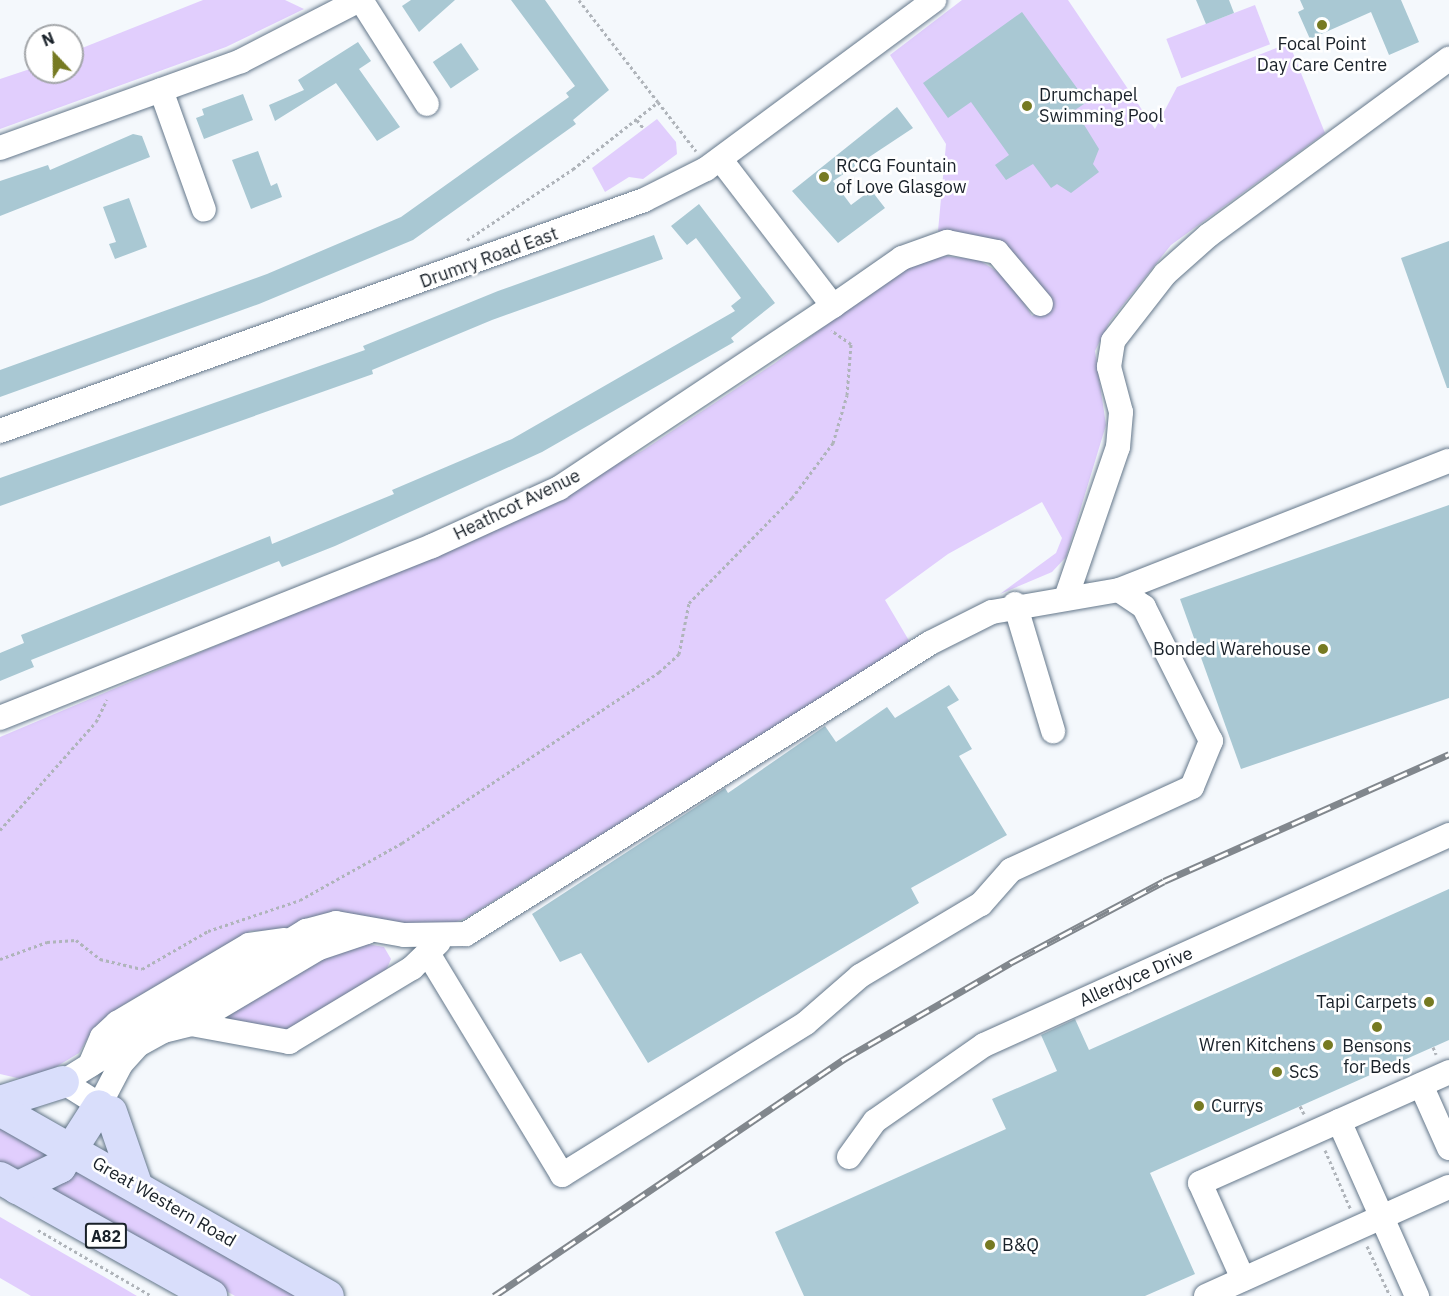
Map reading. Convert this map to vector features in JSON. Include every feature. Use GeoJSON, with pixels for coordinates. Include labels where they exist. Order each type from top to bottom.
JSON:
{"type":"FeatureCollection","features":[{"type":"Feature","properties":{"kind":"main road"},"geometry":{"type":"LineString","coordinates":[[0,1102],[63,1082]]}},
{"type":"Feature","properties":{"kind":"main road"},"geometry":{"type":"LineString","coordinates":[[9,1183],[50,1174],[72,1150],[106,1102]]}},
{"type":"Feature","properties":{"kind":"main road"},"geometry":{"type":"LineString","coordinates":[[106,1102],[137,1186]]}},
{"type":"Feature","properties":{"kind":"main road","name":"Great Western Road"},"geometry":{"type":"LineString","coordinates":[[0,1110],[328,1296]]}},
{"type":"Feature","properties":{"kind":"main road","name":"A82"},"geometry":{"type":"LineString","coordinates":[[9,1183],[211,1296]]}},
{"type":"Feature","properties":{"kind":"street"},"geometry":{"type":"LineString","coordinates":[[0,148],[161,90],[275,45],[360,0],[427,104]]}},
{"type":"Feature","properties":{"kind":"street","name":"Drumry Road East"},"geometry":{"type":"LineString","coordinates":[[0,431],[600,219],[713,164],[934,0]]}},
{"type":"Feature","properties":{"kind":"street"},"geometry":{"type":"LineString","coordinates":[[1066,598],[1118,447],[1121,412],[1109,367],[1113,341],[1165,274],[1209,235],[1449,59]]}},
{"type":"Feature","properties":{"kind":"street"},"geometry":{"type":"LineString","coordinates":[[161,90],[204,210]]}},
{"type":"Feature","properties":{"kind":"street"},"geometry":{"type":"LineString","coordinates":[[713,164],[828,310]]}},
{"type":"Feature","properties":{"kind":"street","name":"Heathcot Avenue"},"geometry":{"type":"LineString","coordinates":[[0,718],[432,546],[559,488],[903,258],[947,242],[997,252],[1041,304]]}},
{"type":"Feature","properties":{"kind":"street"},"geometry":{"type":"LineString","coordinates":[[191,1024],[289,1042],[436,947],[466,934],[619,841],[930,643],[1015,604],[1119,590],[1449,461]]}},
{"type":"Feature","properties":{"kind":"street"},"geometry":{"type":"LineString","coordinates":[[63,1082],[291,940],[336,923],[436,947],[562,1175],[806,1023],[860,976],[981,904],[1011,870],[1192,787],[1211,741],[1144,607],[1119,590]]}},
{"type":"Feature","properties":{"kind":"street"},"geometry":{"type":"LineString","coordinates":[[1015,604],[1053,731]]}},
{"type":"Feature","properties":{"kind":"street","name":"Allerdyce Drive"},"geometry":{"type":"LineString","coordinates":[[849,1157],[875,1121],[984,1045],[1449,835]]}},
{"type":"Feature","properties":{"kind":"street"},"geometry":{"type":"LineString","coordinates":[[63,1082],[106,1102],[138,1045],[191,1024],[318,948],[375,931]]}},
{"type":"Feature","properties":{"kind":"street"},"geometry":{"type":"LineString","coordinates":[[1243,1279],[1200,1183],[1449,1072]]}},
{"type":"Feature","properties":{"kind":"street"},"geometry":{"type":"LineString","coordinates":[[1421,1085],[1449,1148]]}},
{"type":"Feature","properties":{"kind":"street"},"geometry":{"type":"LineString","coordinates":[[1339,1121],[1417,1296]]}},
{"type":"Feature","properties":{"kind":"street"},"geometry":{"type":"LineString","coordinates":[[1206,1296],[1449,1187]]}},
{"type":"Feature","properties":{"kind":"path"},"geometry":{"type":"LineString","coordinates":[[579,0],[658,102],[713,164]]}},
{"type":"Feature","properties":{"kind":"path"},"geometry":{"type":"LineString","coordinates":[[461,243],[637,120],[658,102]]}},
{"type":"Feature","properties":{"kind":"path"},"geometry":{"type":"LineString","coordinates":[[637,120],[644,129]]}},
{"type":"Feature","properties":{"kind":"path"},"geometry":{"type":"LineString","coordinates":[[0,958],[47,942],[76,940],[100,959],[142,969],[208,931],[300,900],[402,843],[659,672],[679,654],[689,603],[792,498],[833,443],[847,395],[851,344],[834,337],[828,310]]}},
{"type":"Feature","properties":{"kind":"path"},"geometry":{"type":"LineString","coordinates":[[0,830],[96,722]]}},
{"type":"Feature","properties":{"kind":"path"},"geometry":{"type":"LineString","coordinates":[[1300,1106],[1312,1134],[1320,1140],[1390,1296]]}},
{"type":"Feature","properties":{"kind":"path"},"geometry":{"type":"LineString","coordinates":[[31,1226],[152,1296]]}},
{"type":"Feature","properties":{"kind":"shaded area"},"geometry":{"type":"Polygon","coordinates":[[[203,0],[285,0],[304,9],[226,47],[0,129],[0,79],[24,71],[24,84],[84,84],[84,47],[203,0]]]}},
{"type":"Feature","properties":{"kind":"shaded area"},"geometry":{"type":"Polygon","coordinates":[[[962,0],[1068,0],[1155,129],[1177,87],[1289,43],[1325,133],[1171,245],[1110,321],[1095,351],[1106,425],[1066,557],[1052,572],[1000,594],[1056,553],[1062,538],[1042,502],[948,554],[885,600],[911,644],[466,918],[445,926],[250,931],[123,1005],[93,1029],[79,1053],[41,1076],[26,1080],[0,1074],[0,737],[478,535],[642,451],[775,363],[908,264],[937,255],[979,260],[1009,279],[1032,316],[1051,303],[1003,246],[938,231],[946,144],[890,55],[962,0]]]}},
{"type":"Feature","properties":{"kind":"shaded area"},"geometry":{"type":"Polygon","coordinates":[[[1255,5],[1270,44],[1181,78],[1166,39],[1255,5]]]}},
{"type":"Feature","properties":{"kind":"shaded area"},"geometry":{"type":"Polygon","coordinates":[[[657,119],[676,142],[677,154],[643,179],[629,177],[605,192],[592,168],[657,119]]]}},
{"type":"Feature","properties":{"kind":"shaded area"},"geometry":{"type":"Polygon","coordinates":[[[368,944],[384,947],[391,959],[385,973],[289,1034],[215,1022],[322,956],[368,944]]]}},
{"type":"Feature","properties":{"kind":"shaded area"},"geometry":{"type":"Polygon","coordinates":[[[0,1125],[57,1161],[16,1171],[0,1166],[0,1125]]]}},
{"type":"Feature","properties":{"kind":"shaded area"},"geometry":{"type":"Polygon","coordinates":[[[72,1163],[305,1296],[235,1296],[46,1188],[72,1163]]]}},
{"type":"Feature","properties":{"kind":"shaded area"},"geometry":{"type":"Polygon","coordinates":[[[0,1217],[137,1296],[31,1296],[0,1278],[0,1217]]]}},
{"type":"Feature","properties":{"kind":"building"},"geometry":{"type":"Polygon","coordinates":[[[411,0],[455,0],[419,32],[402,6],[411,0]]]}},
{"type":"Feature","properties":{"kind":"building"},"geometry":{"type":"Polygon","coordinates":[[[511,0],[545,0],[609,90],[573,120],[576,124],[413,240],[259,304],[0,397],[0,370],[267,274],[401,217],[569,97],[566,93],[575,86],[511,0]]]}},
{"type":"Feature","properties":{"kind":"building"},"geometry":{"type":"Polygon","coordinates":[[[1196,0],[1229,0],[1234,13],[1206,24],[1196,0]]]}},
{"type":"Feature","properties":{"kind":"building","name":"Focal Point Day Care Centre"},"geometry":{"type":"Polygon","coordinates":[[[1300,0],[1401,0],[1419,42],[1389,55],[1371,12],[1310,39],[1298,12],[1304,9],[1300,0]]]}},
{"type":"Feature","properties":{"kind":"building","name":"Drumchapel Swimming Pool"},"geometry":{"type":"Polygon","coordinates":[[[1022,12],[1087,102],[1075,110],[1099,149],[1093,164],[1099,172],[1071,193],[1057,184],[1051,188],[1033,164],[1006,180],[995,165],[1009,155],[971,102],[948,118],[923,83],[1022,12]]]}},
{"type":"Feature","properties":{"kind":"building"},"geometry":{"type":"Polygon","coordinates":[[[358,42],[371,61],[359,69],[400,127],[377,141],[336,83],[275,121],[269,105],[304,90],[298,80],[358,42]]]}},
{"type":"Feature","properties":{"kind":"building"},"geometry":{"type":"Polygon","coordinates":[[[461,43],[479,70],[451,89],[433,62],[461,43]]]}},
{"type":"Feature","properties":{"kind":"building"},"geometry":{"type":"Polygon","coordinates":[[[243,94],[253,120],[204,139],[196,118],[204,115],[202,109],[243,94]]]}},
{"type":"Feature","properties":{"kind":"building","name":"RCCG Fountain of Love Glasgow"},"geometry":{"type":"Polygon","coordinates":[[[897,107],[913,128],[833,181],[851,205],[871,190],[885,208],[838,243],[792,191],[897,107]]]}},
{"type":"Feature","properties":{"kind":"building"},"geometry":{"type":"Polygon","coordinates":[[[133,134],[142,136],[150,157],[0,216],[0,181],[48,165],[50,170],[133,134]]]}},
{"type":"Feature","properties":{"kind":"building"},"geometry":{"type":"Polygon","coordinates":[[[258,151],[271,186],[277,183],[282,197],[251,209],[232,160],[258,151]]]}},
{"type":"Feature","properties":{"kind":"building"},"geometry":{"type":"Polygon","coordinates":[[[129,198],[147,247],[115,259],[109,244],[116,242],[103,207],[129,198]]]}},
{"type":"Feature","properties":{"kind":"building"},"geometry":{"type":"Polygon","coordinates":[[[699,204],[775,303],[731,338],[734,342],[542,452],[335,546],[282,567],[279,561],[31,660],[34,667],[0,681],[0,653],[24,643],[21,635],[270,536],[272,544],[394,494],[392,490],[512,439],[735,311],[731,306],[741,298],[696,238],[687,245],[671,226],[699,204]]]}},
{"type":"Feature","properties":{"kind":"building"},"geometry":{"type":"Polygon","coordinates":[[[654,235],[663,259],[492,320],[372,370],[373,374],[0,506],[0,478],[365,350],[363,346],[498,291],[654,235]]]}},
{"type":"Feature","properties":{"kind":"building"},"geometry":{"type":"Polygon","coordinates":[[[1449,241],[1449,388],[1447,388],[1401,258],[1449,241]]]}},
{"type":"Feature","properties":{"kind":"building","name":"Bonded Warehouse"},"geometry":{"type":"Polygon","coordinates":[[[1449,505],[1449,698],[1241,769],[1180,599],[1449,505]]]}},
{"type":"Feature","properties":{"kind":"building"},"geometry":{"type":"Polygon","coordinates":[[[949,685],[959,700],[947,707],[972,749],[959,756],[1007,835],[911,888],[919,903],[648,1063],[581,953],[560,962],[532,914],[725,788],[728,793],[825,726],[836,742],[887,707],[895,718],[949,685]]]}},
{"type":"Feature","properties":{"kind":"building"},"geometry":{"type":"Polygon","coordinates":[[[1449,889],[1449,1040],[1150,1173],[1195,1274],[1145,1296],[804,1296],[775,1232],[1006,1129],[992,1099],[1057,1071],[1041,1035],[1075,1019],[1089,1050],[1449,889]]]}},
{"type":"Feature","properties":{"kind":"railway"},"geometry":{"type":"LineString","coordinates":[[494,1296],[844,1059],[1010,963],[1164,881],[1449,754]]}},
{"type":"Feature","properties":{"kind":"place","name":"Focal Point Day Care Centre"},"geometry":{"type":"Point","coordinates":[1322,25]}},
{"type":"Feature","properties":{"kind":"place","name":"Drumchapel Swimming Pool"},"geometry":{"type":"Point","coordinates":[1027,106]}},
{"type":"Feature","properties":{"kind":"place","name":"RCCG Fountain of Love Glasgow"},"geometry":{"type":"Point","coordinates":[824,177]}},
{"type":"Feature","properties":{"kind":"place","name":"Bonded Warehouse"},"geometry":{"type":"Point","coordinates":[1323,649]}},
{"type":"Feature","properties":{"kind":"place","name":"Tapi Carpets"},"geometry":{"type":"Point","coordinates":[1429,1002]}},
{"type":"Feature","properties":{"kind":"place","name":"Bensons for Beds"},"geometry":{"type":"Point","coordinates":[1377,1027]}},
{"type":"Feature","properties":{"kind":"place","name":"Wren Kitchens"},"geometry":{"type":"Point","coordinates":[1328,1045]}},
{"type":"Feature","properties":{"kind":"place","name":"ScS"},"geometry":{"type":"Point","coordinates":[1277,1072]}},
{"type":"Feature","properties":{"kind":"place","name":"Currys"},"geometry":{"type":"Point","coordinates":[1199,1106]}},
{"type":"Feature","properties":{"kind":"place","name":"B&Q"},"geometry":{"type":"Point","coordinates":[990,1245]}}]}
